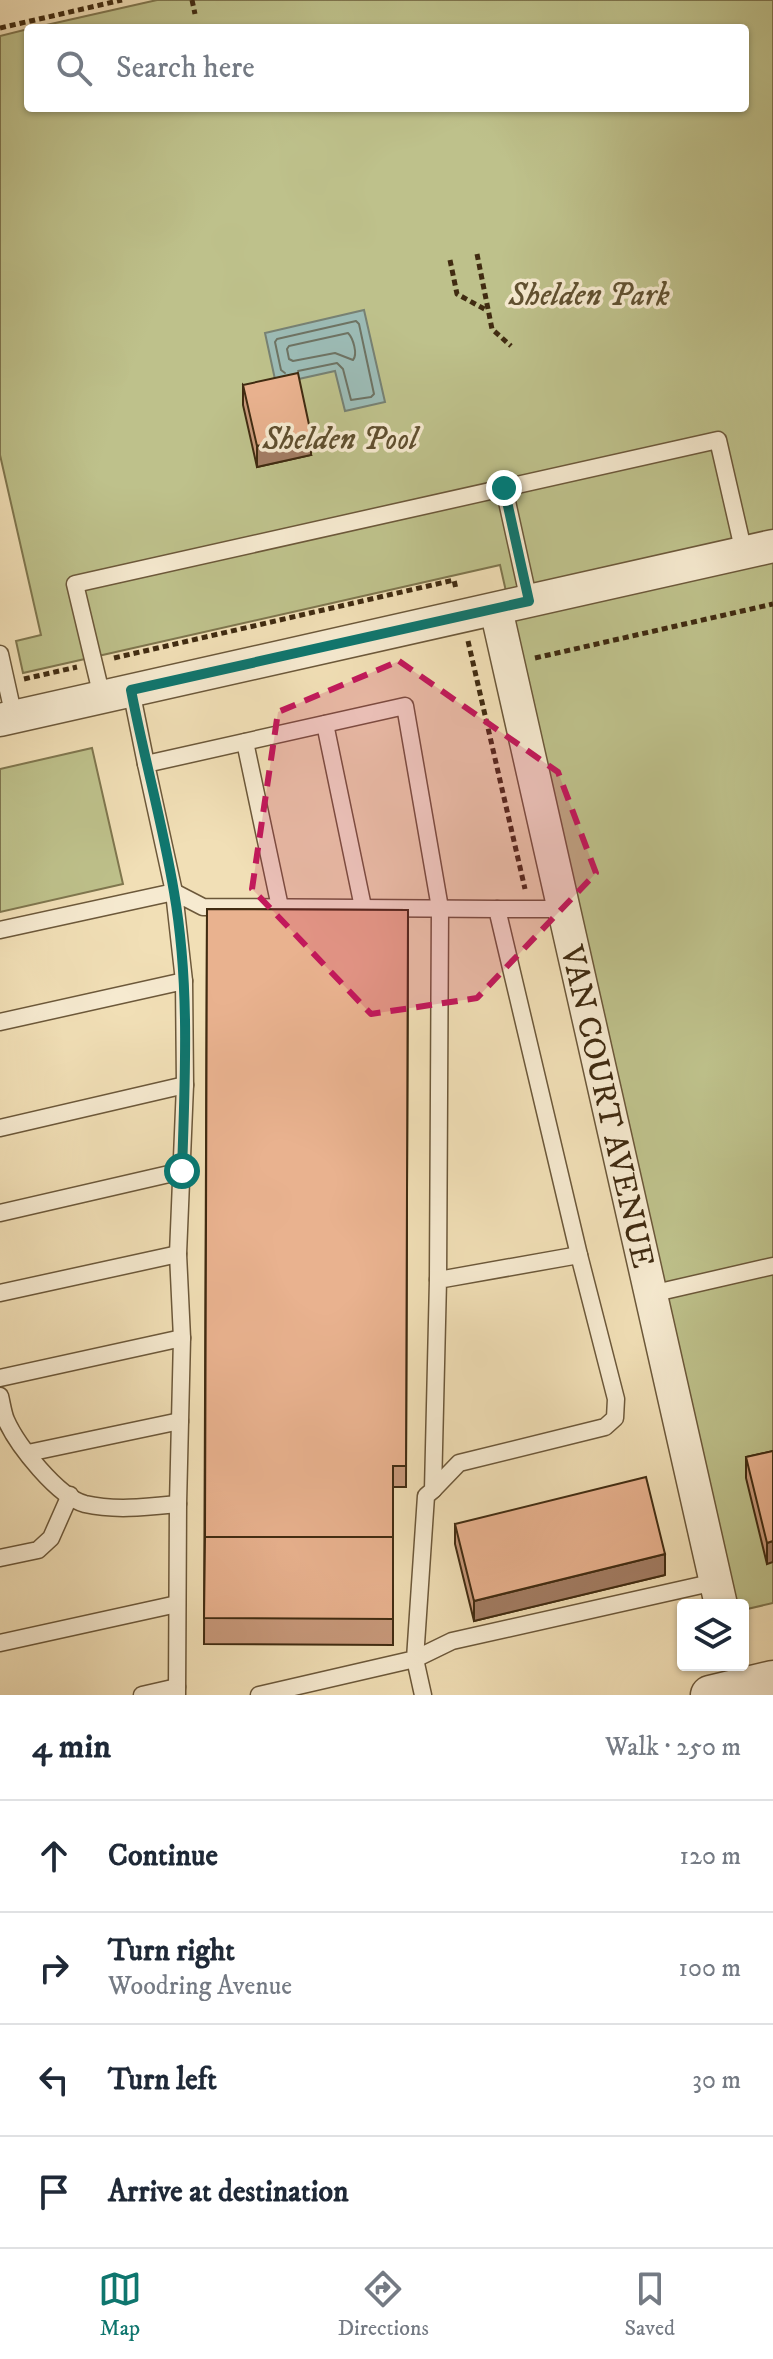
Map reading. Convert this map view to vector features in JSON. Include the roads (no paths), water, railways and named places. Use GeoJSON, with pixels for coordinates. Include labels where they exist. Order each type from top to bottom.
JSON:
{"type":"FeatureCollection","features":[{"type":"Feature","properties":{"kind":"street"},"geometry":{"type":"LineString","coordinates":[[7,718],[759,550]]}},
{"type":"Feature","properties":{"kind":"street","name":"VAN COURT AVENUE"},"geometry":{"type":"LineString","coordinates":[[496,609],[718,1593]]}},
{"type":"Feature","properties":{"kind":"lane"},"geometry":{"type":"LineString","coordinates":[[142,1695],[177,1691],[182,1338],[178,1254],[185,1085],[184,981],[174,892],[146,764],[117,694],[94,662],[75,584],[718,440],[759,550]]}},
{"type":"Feature","properties":{"kind":"lane"},"geometry":{"type":"LineString","coordinates":[[504,488],[529,601]]}},
{"type":"Feature","properties":{"kind":"lane"},"geometry":{"type":"LineString","coordinates":[[0,654],[6,683],[7,718]]}},
{"type":"Feature","properties":{"kind":"lane"},"geometry":{"type":"LineString","coordinates":[[146,764],[405,706],[440,908],[438,1280],[433,1490]]}},
{"type":"Feature","properties":{"kind":"lane"},"geometry":{"type":"LineString","coordinates":[[325,724],[363,907]]}},
{"type":"Feature","properties":{"kind":"lane"},"geometry":{"type":"LineString","coordinates":[[245,742],[280,907]]}},
{"type":"Feature","properties":{"kind":"lane"},"geometry":{"type":"LineString","coordinates":[[0,930],[174,892],[203,907],[564,909]]}},
{"type":"Feature","properties":{"kind":"lane"},"geometry":{"type":"LineString","coordinates":[[423,1695],[415,1659],[426,1496],[459,1463],[605,1427],[615,1418],[616,1399],[497,909]]}},
{"type":"Feature","properties":{"kind":"lane"},"geometry":{"type":"LineString","coordinates":[[0,1022],[184,981]]}},
{"type":"Feature","properties":{"kind":"lane"},"geometry":{"type":"LineString","coordinates":[[0,1128],[185,1085]]}},
{"type":"Feature","properties":{"kind":"lane"},"geometry":{"type":"LineString","coordinates":[[0,1213],[182,1171]]}},
{"type":"Feature","properties":{"kind":"lane"},"geometry":{"type":"LineString","coordinates":[[0,1293],[178,1254]]}},
{"type":"Feature","properties":{"kind":"lane"},"geometry":{"type":"LineString","coordinates":[[438,1280],[579,1255]]}},
{"type":"Feature","properties":{"kind":"lane"},"geometry":{"type":"LineString","coordinates":[[651,1294],[773,1266]]}},
{"type":"Feature","properties":{"kind":"lane"},"geometry":{"type":"LineString","coordinates":[[0,1378],[182,1338]]}},
{"type":"Feature","properties":{"kind":"lane"},"geometry":{"type":"LineString","coordinates":[[0,1396],[5,1420],[28,1453],[52,1483],[83,1504],[130,1508],[178,1504]]}},
{"type":"Feature","properties":{"kind":"lane"},"geometry":{"type":"LineString","coordinates":[[28,1453],[180,1421]]}},
{"type":"Feature","properties":{"kind":"lane"},"geometry":{"type":"LineString","coordinates":[[0,1558],[38,1550],[51,1538],[70,1495]]}},
{"type":"Feature","properties":{"kind":"lane"},"geometry":{"type":"LineString","coordinates":[[259,1695],[415,1659],[452,1641],[718,1593]]}},
{"type":"Feature","properties":{"kind":"lane"},"geometry":{"type":"LineString","coordinates":[[0,1643],[177,1604]]}},
{"type":"Feature","properties":{"kind":"water"},"geometry":{"type":"Polygon","coordinates":[[[364,310],[385,402],[345,411],[335,371],[276,384],[265,333],[364,310]]]}},
{"type":"Feature","properties":{"kind":"park label","name":"Shelden Park"},"geometry":{"type":"Point","coordinates":[589,294]}},
{"type":"Feature","properties":{"kind":"park label","name":"Shelden Pool"},"geometry":{"type":"Point","coordinates":[340,438]}}]}
